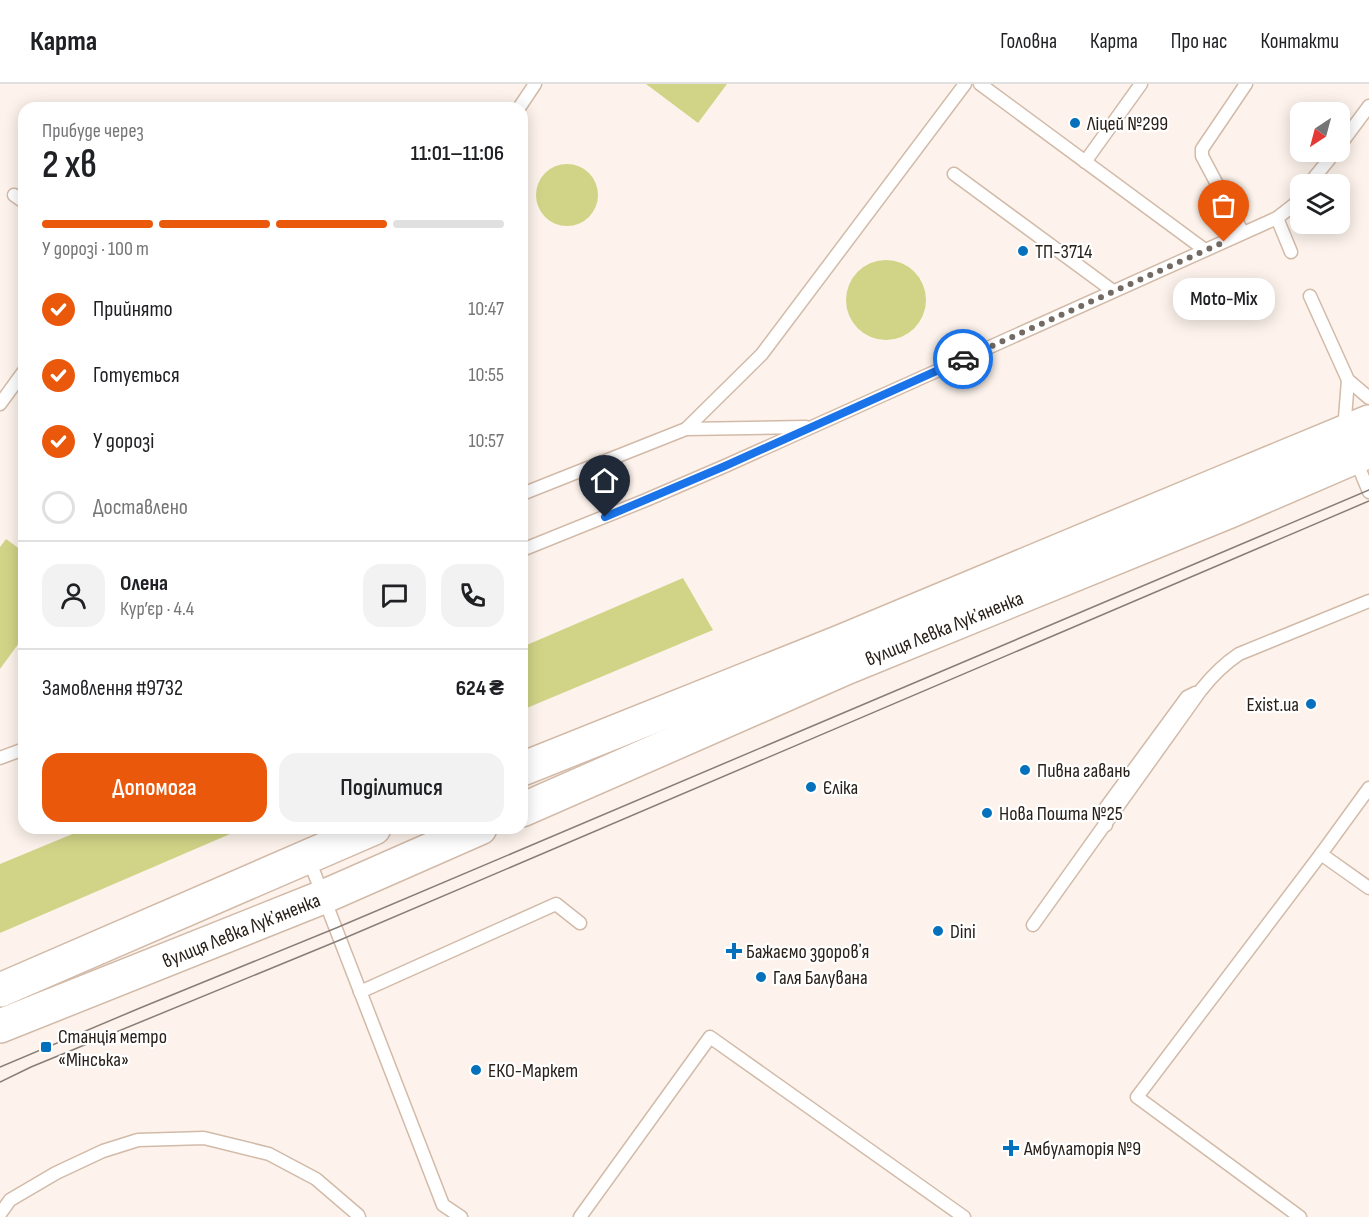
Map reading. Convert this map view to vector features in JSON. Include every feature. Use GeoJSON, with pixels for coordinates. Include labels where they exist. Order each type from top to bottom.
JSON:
{"type":"FeatureCollection","features":[{"type":"Feature","properties":{"kind":"main road","name":"вулиця Левка Лукʼяненка"},"geometry":{"type":"LineString","coordinates":[[528,767],[840,642],[1359,441]]}},
{"type":"Feature","properties":{"kind":"main road","name":"вулиця Левка Лукʼяненка"},"geometry":{"type":"LineString","coordinates":[[528,807],[848,667],[1230,511],[1359,441]]}},
{"type":"Feature","properties":{"kind":"main road","name":"вулиця Левка Лукʼяненка"},"geometry":{"type":"LineString","coordinates":[[0,1026],[323,897],[466,834]]}},
{"type":"Feature","properties":{"kind":"main road","name":"вулиця Левка Лукʼяненка"},"geometry":{"type":"LineString","coordinates":[[0,990],[307,857],[337,835]]}},
{"type":"Feature","properties":{"kind":"lane"},"geometry":{"type":"LineString","coordinates":[[523,102],[535,84]]}},
{"type":"Feature","properties":{"kind":"lane"},"geometry":{"type":"LineString","coordinates":[[686,429],[762,354],[965,84]]}},
{"type":"Feature","properties":{"kind":"lane"},"geometry":{"type":"LineString","coordinates":[[980,84],[1205,250]]}},
{"type":"Feature","properties":{"kind":"lane"},"geometry":{"type":"LineString","coordinates":[[1085,162],[1141,84]]}},
{"type":"Feature","properties":{"kind":"lane"},"geometry":{"type":"LineString","coordinates":[[1243,233],[1202,156],[1202,149],[1246,84]]}},
{"type":"Feature","properties":{"kind":"lane"},"geometry":{"type":"LineString","coordinates":[[1350,132],[1369,106]]}},
{"type":"Feature","properties":{"kind":"lane"},"geometry":{"type":"LineString","coordinates":[[1317,174],[1327,162]]}},
{"type":"Feature","properties":{"kind":"lane"},"geometry":{"type":"LineString","coordinates":[[954,174],[1113,291]]}},
{"type":"Feature","properties":{"kind":"lane"},"geometry":{"type":"LineString","coordinates":[[528,548],[646,500],[810,427],[1277,218],[1290,208]]}},
{"type":"Feature","properties":{"kind":"lane"},"geometry":{"type":"LineString","coordinates":[[1277,218],[1291,252]]}},
{"type":"Feature","properties":{"kind":"lane"},"geometry":{"type":"LineString","coordinates":[[1310,296],[1348,380],[1369,492]]}},
{"type":"Feature","properties":{"kind":"lane"},"geometry":{"type":"LineString","coordinates":[[0,404],[18,379]]}},
{"type":"Feature","properties":{"kind":"lane"},"geometry":{"type":"LineString","coordinates":[[1348,380],[1369,398]]}},
{"type":"Feature","properties":{"kind":"lane"},"geometry":{"type":"LineString","coordinates":[[528,492],[686,429],[810,427]]}},
{"type":"Feature","properties":{"kind":"lane"},"geometry":{"type":"LineString","coordinates":[[1034,925],[1201,690],[1227,662],[1239,654],[1369,601]]}},
{"type":"Feature","properties":{"kind":"lane"},"geometry":{"type":"LineString","coordinates":[[0,758],[18,751]]}},
{"type":"Feature","properties":{"kind":"lane"},"geometry":{"type":"LineString","coordinates":[[1300,1217],[1137,1097],[1369,788]]}},
{"type":"Feature","properties":{"kind":"lane"},"geometry":{"type":"LineString","coordinates":[[1321,854],[1369,888]]}},
{"type":"Feature","properties":{"kind":"lane"},"geometry":{"type":"LineString","coordinates":[[307,857],[443,1206],[461,1217]]}},
{"type":"Feature","properties":{"kind":"lane"},"geometry":{"type":"LineString","coordinates":[[360,992],[556,904],[580,923]]}},
{"type":"Feature","properties":{"kind":"lane"},"geometry":{"type":"LineString","coordinates":[[580,1217],[710,1037],[964,1217]]}},
{"type":"Feature","properties":{"kind":"lane"},"geometry":{"type":"LineString","coordinates":[[0,1214],[10,1200],[57,1173],[103,1151],[138,1140],[204,1138],[269,1154],[316,1179],[359,1217]]}},
{"type":"Feature","properties":{"kind":"green space"},"geometry":{"type":"Polygon","coordinates":[[[646,84],[727,84],[698,123],[646,84]]]}},
{"type":"Feature","properties":{"kind":"green space"},"geometry":{"type":"Polygon","coordinates":[[[567,164],[579,166],[589,173],[596,183],[598,195],[596,207],[589,217],[579,224],[567,226],[555,224],[545,217],[538,207],[536,195],[538,183],[545,173],[555,166],[567,164]]]}},
{"type":"Feature","properties":{"kind":"green space"},"geometry":{"type":"Polygon","coordinates":[[[886,260],[901,263],[914,272],[923,285],[926,300],[923,315],[914,328],[901,337],[886,340],[871,337],[858,328],[849,315],[846,300],[849,285],[858,272],[871,263],[886,260]]]}},
{"type":"Feature","properties":{"kind":"green space"},"geometry":{"type":"Polygon","coordinates":[[[6,539],[18,548],[18,644],[0,669],[0,547],[6,539]]]}},
{"type":"Feature","properties":{"kind":"green space"},"geometry":{"type":"Polygon","coordinates":[[[683,578],[713,630],[528,707],[528,644],[683,578]]]}},
{"type":"Feature","properties":{"kind":"green space"},"geometry":{"type":"Polygon","coordinates":[[[72,834],[230,834],[0,933],[0,864],[72,834]]]}},
{"type":"Feature","properties":{"kind":"tram line"},"geometry":{"type":"LineString","coordinates":[[0,1067],[336,928],[1369,490]]}},
{"type":"Feature","properties":{"kind":"tram line"},"geometry":{"type":"LineString","coordinates":[[0,1082],[31,1067],[340,940],[1369,501]]}},
{"type":"Feature","properties":{"kind":"way so far"},"geometry":{"type":"LineString","coordinates":[[963,359],[1224,242]]}},
{"type":"Feature","properties":{"kind":"place","name":"Ліцей №299"},"geometry":{"type":"Point","coordinates":[1075,123]}},
{"type":"Feature","properties":{"kind":"place","name":"Moto-Mix"},"geometry":{"type":"Point","coordinates":[1224,242]}},
{"type":"Feature","properties":{"kind":"place","name":"ТП-3714"},"geometry":{"type":"Point","coordinates":[1023,251]}},
{"type":"Feature","properties":{"kind":"place","name":"Exist.ua"},"geometry":{"type":"Point","coordinates":[1311,704]}},
{"type":"Feature","properties":{"kind":"place","name":"Пивна гавань"},"geometry":{"type":"Point","coordinates":[1025,770]}},
{"type":"Feature","properties":{"kind":"place","name":"Єліка"},"geometry":{"type":"Point","coordinates":[811,787]}},
{"type":"Feature","properties":{"kind":"place","name":"Нова Пошта №25"},"geometry":{"type":"Point","coordinates":[987,813]}},
{"type":"Feature","properties":{"kind":"place","name":"Dini"},"geometry":{"type":"Point","coordinates":[938,931]}},
{"type":"Feature","properties":{"kind":"place","name":"Бажаємо здоровʼя"},"geometry":{"type":"Point","coordinates":[734,951]}},
{"type":"Feature","properties":{"kind":"place","name":"Галя Балувана"},"geometry":{"type":"Point","coordinates":[761,977]}},
{"type":"Feature","properties":{"kind":"place","name":"Станція метро «Мінська»"},"geometry":{"type":"Point","coordinates":[46,1047]}},
{"type":"Feature","properties":{"kind":"place","name":"ЕКО-Маркет"},"geometry":{"type":"Point","coordinates":[476,1070]}},
{"type":"Feature","properties":{"kind":"place","name":"Амбулаторія №9"},"geometry":{"type":"Point","coordinates":[1011,1148]}},
{"type":"Feature","properties":{"kind":"route"},"geometry":{"type":"LineString","coordinates":[[605,517],[963,359]]}}]}
